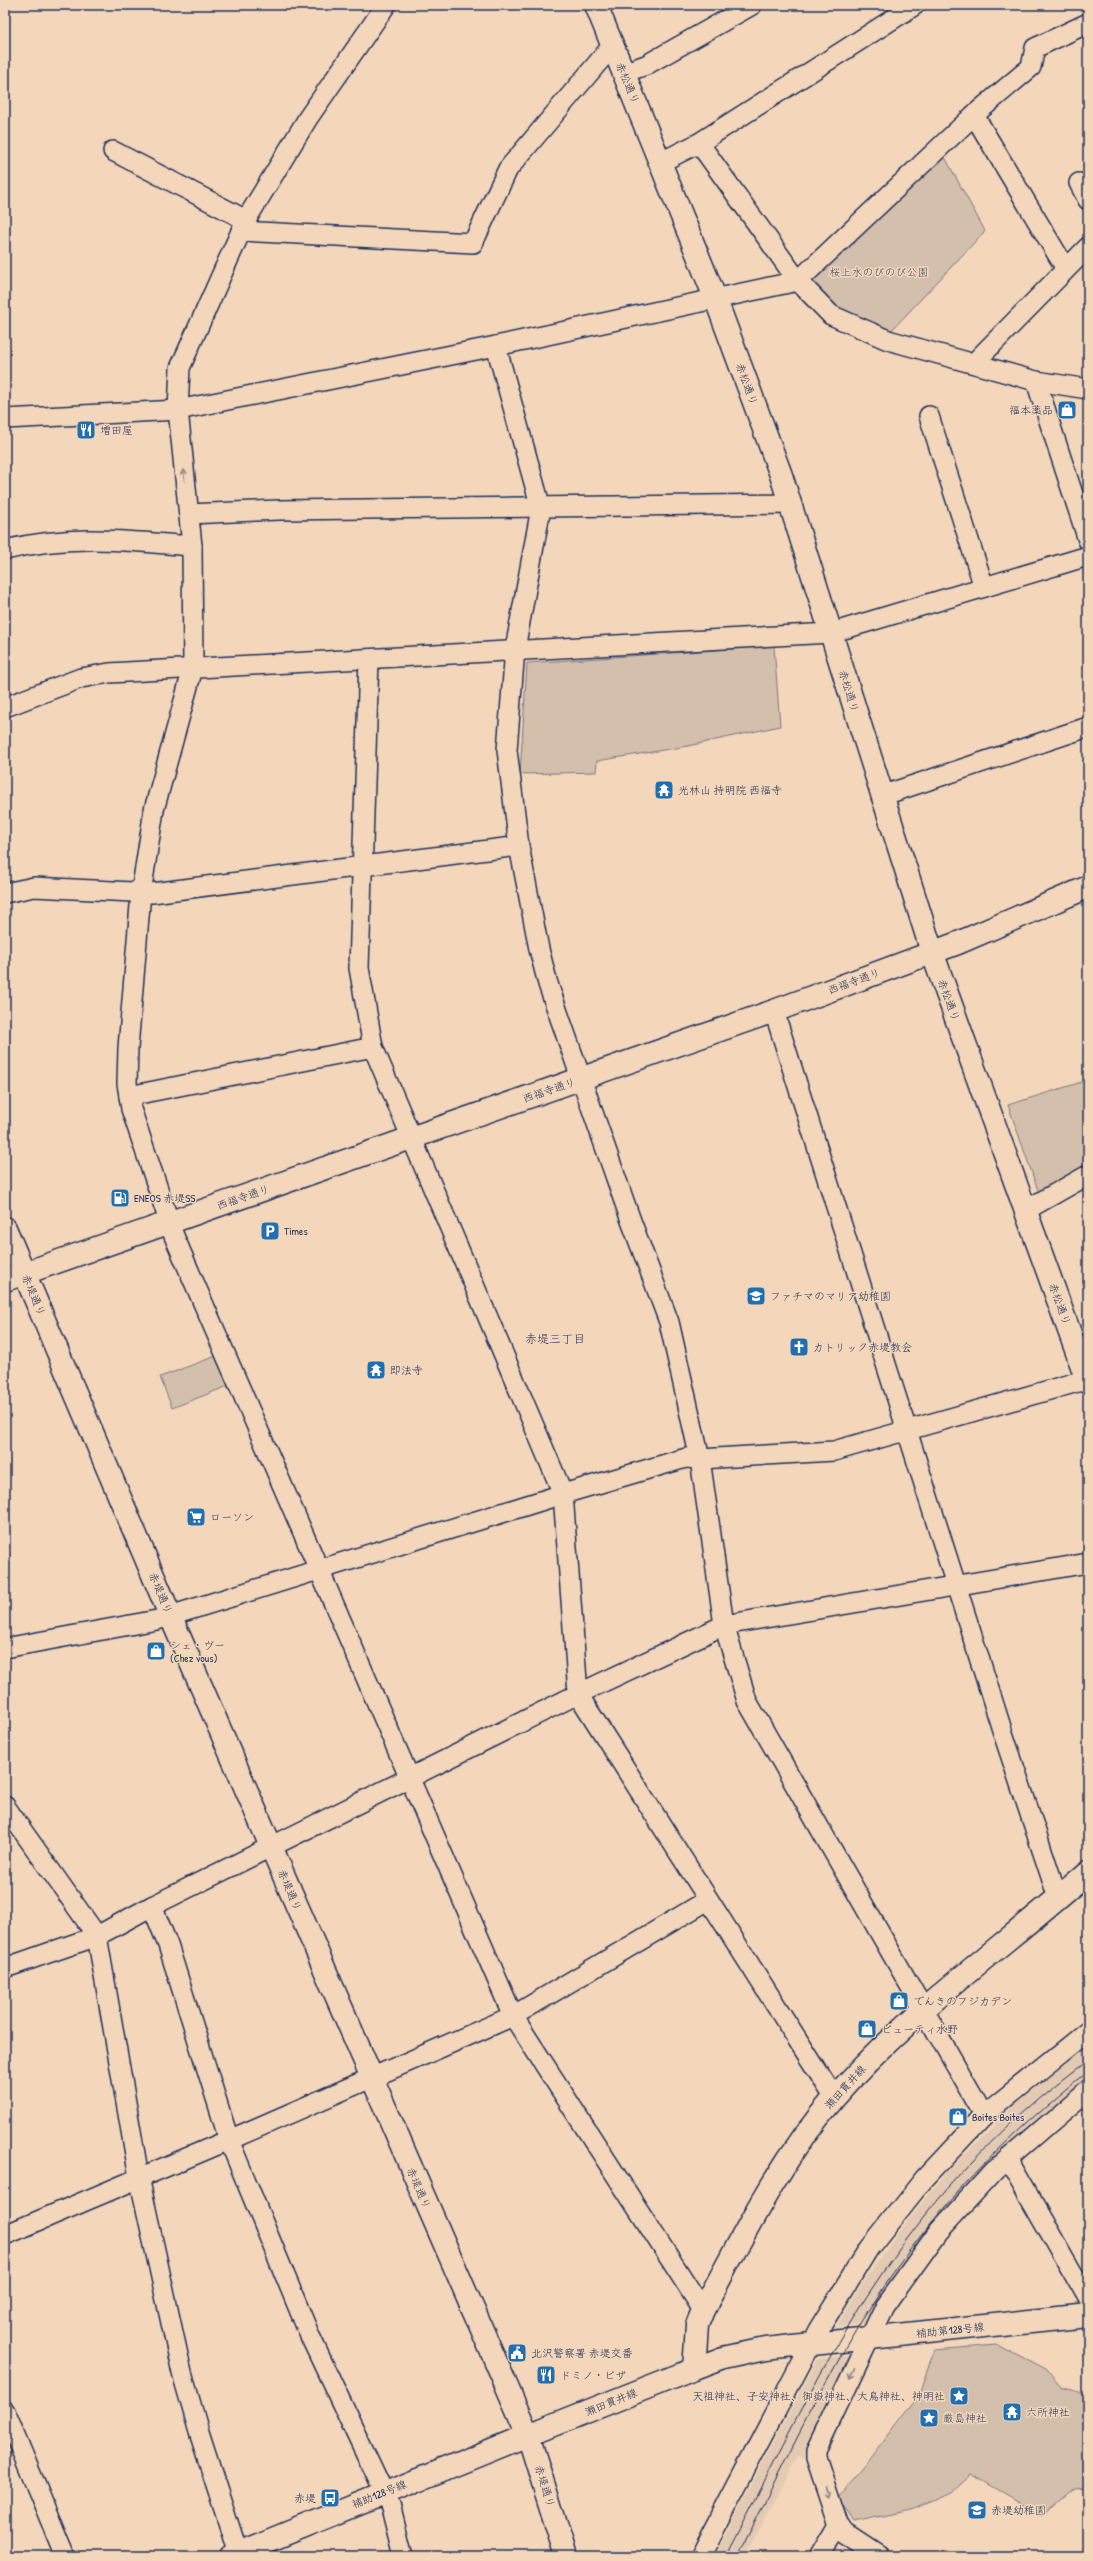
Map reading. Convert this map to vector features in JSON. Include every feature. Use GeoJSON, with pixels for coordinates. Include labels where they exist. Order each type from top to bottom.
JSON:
{"type":"FeatureCollection","features":[{"type":"Feature","properties":{"kind":"street"},"geometry":{"type":"LineString","coordinates":[[386,5],[308,118],[244,225],[180,368],[178,410],[192,546],[193,668],[154,810],[141,893],[128,1048],[129,1096],[131,1109],[168,1222],[513,2016],[703,2310]]}},
{"type":"Feature","properties":{"kind":"street","name":"赤松通り"},"geometry":{"type":"LineString","coordinates":[[596,5],[716,300],[791,504],[932,952],[1088,1381]]}},
{"type":"Feature","properties":{"kind":"street"},"geometry":{"type":"LineString","coordinates":[[623,73],[646,64],[752,5]]}},
{"type":"Feature","properties":{"kind":"street"},"geometry":{"type":"LineString","coordinates":[[661,162],[699,143],[915,5]]}},
{"type":"Feature","properties":{"kind":"street"},"geometry":{"type":"LineString","coordinates":[[5,419],[178,410],[496,346],[716,300],[798,281],[974,115],[1031,67],[1035,48],[1088,23]]}},
{"type":"Feature","properties":{"kind":"street"},"geometry":{"type":"LineString","coordinates":[[113,151],[244,225],[473,243],[508,169],[612,46]]}},
{"type":"Feature","properties":{"kind":"street"},"geometry":{"type":"LineString","coordinates":[[974,115],[1066,269]]}},
{"type":"Feature","properties":{"kind":"street"},"geometry":{"type":"LineString","coordinates":[[699,143],[798,281],[832,315],[884,339],[975,362],[1036,381],[1088,389]]}},
{"type":"Feature","properties":{"kind":"street"},"geometry":{"type":"LineString","coordinates":[[975,362],[1088,247]]}},
{"type":"Feature","properties":{"kind":"street"},"geometry":{"type":"LineString","coordinates":[[496,346],[541,508],[515,649],[507,750],[519,846],[539,949],[580,1079],[669,1322],[700,1459],[724,1625],[747,1701],[984,2115]]}},
{"type":"Feature","properties":{"kind":"street"},"geometry":{"type":"LineString","coordinates":[[1036,381],[1088,540]]}},
{"type":"Feature","properties":{"kind":"street"},"geometry":{"type":"LineString","coordinates":[[929,416],[984,587]]}},
{"type":"Feature","properties":{"kind":"street"},"geometry":{"type":"LineString","coordinates":[[189,514],[279,510],[791,504]]}},
{"type":"Feature","properties":{"kind":"street"},"geometry":{"type":"LineString","coordinates":[[5,550],[67,539],[109,539],[192,546]]}},
{"type":"Feature","properties":{"kind":"street"},"geometry":{"type":"LineString","coordinates":[[5,707],[81,678],[110,673],[515,649],[831,633],[1088,556]]}},
{"type":"Feature","properties":{"kind":"street"},"geometry":{"type":"LineString","coordinates":[[369,658],[359,968],[373,1047],[563,1494],[578,1694],[834,2097]]}},
{"type":"Feature","properties":{"kind":"street"},"geometry":{"type":"LineString","coordinates":[[882,796],[1088,727]]}},
{"type":"Feature","properties":{"kind":"street"},"geometry":{"type":"LineString","coordinates":[[5,893],[34,887],[141,893],[519,846]]}},
{"type":"Feature","properties":{"kind":"street","name":"西福寺通り"},"geometry":{"type":"LineString","coordinates":[[15,1277],[168,1222],[774,1011],[932,952],[1088,887]]}},
{"type":"Feature","properties":{"kind":"street"},"geometry":{"type":"LineString","coordinates":[[774,1011],[906,1429],[1058,1898]]}},
{"type":"Feature","properties":{"kind":"street"},"geometry":{"type":"LineString","coordinates":[[129,1096],[373,1047]]}},
{"type":"Feature","properties":{"kind":"street"},"geometry":{"type":"LineString","coordinates":[[1026,1210],[1088,1175]]}},
{"type":"Feature","properties":{"kind":"street","name":"赤堤通り"},"geometry":{"type":"LineString","coordinates":[[5,1228],[15,1277],[170,1615],[528,2435],[566,2556]]}},
{"type":"Feature","properties":{"kind":"street"},"geometry":{"type":"LineString","coordinates":[[5,1648],[143,1623],[563,1494],[686,1458],[700,1459],[834,1450],[906,1429],[1088,1381]]}},
{"type":"Feature","properties":{"kind":"street"},"geometry":{"type":"LineString","coordinates":[[5,1968],[97,1936],[152,1906],[272,1848],[578,1694],[724,1625],[1088,1563]]}},
{"type":"Feature","properties":{"kind":"street"},"geometry":{"type":"LineString","coordinates":[[5,1806],[97,1936],[139,2177],[182,2373],[236,2555]]}},
{"type":"Feature","properties":{"kind":"street","name":"瀬田貫井線"},"geometry":{"type":"LineString","coordinates":[[694,2369],[696,2325],[703,2310],[764,2195],[809,2128],[860,2068],[924,2010],[1088,1872]]}},
{"type":"Feature","properties":{"kind":"street"},"geometry":{"type":"LineString","coordinates":[[5,2235],[229,2140],[513,2016],[708,1900]]}},
{"type":"Feature","properties":{"kind":"street"},"geometry":{"type":"LineString","coordinates":[[152,1906],[168,1945],[229,2140],[310,2336],[381,2493],[390,2508],[403,2556]]}},
{"type":"Feature","properties":{"kind":"street"},"geometry":{"type":"LineString","coordinates":[[700,2556],[843,2286],[869,2248],[924,2180],[984,2115],[1088,2031]]}},
{"type":"Feature","properties":{"kind":"street"},"geometry":{"type":"LineString","coordinates":[[879,2556],[844,2533],[838,2524],[816,2458],[816,2451],[886,2306],[940,2231],[980,2184],[1088,2090]]}},
{"type":"Feature","properties":{"kind":"street"},"geometry":{"type":"LineString","coordinates":[[1008,2159],[1088,2299]]}},
{"type":"Feature","properties":{"kind":"street","name":"補助第128号線"},"geometry":{"type":"LineString","coordinates":[[812,2344],[1088,2315]]}},
{"type":"Feature","properties":{"kind":"street","name":"瀬田貫井線"},"geometry":{"type":"LineString","coordinates":[[528,2435],[694,2369],[745,2352],[812,2344]]}},
{"type":"Feature","properties":{"kind":"street"},"geometry":{"type":"LineString","coordinates":[[5,2411],[65,2556]]}},
{"type":"Feature","properties":{"kind":"street","name":"補助128号線"},"geometry":{"type":"LineString","coordinates":[[236,2555],[381,2493],[528,2435]]}},
{"type":"Feature","properties":{"kind":"street"},"geometry":{"type":"LineString","coordinates":[[819,2556],[838,2524]]}},
{"type":"Feature","properties":{"kind":"shaded area"},"geometry":{"type":"Polygon","coordinates":[[[1088,2045],[1088,2082],[1035,2126],[872,2323],[837,2326],[860,2287],[897,2234],[949,2170],[1018,2102],[1088,2045]]]}},
{"type":"Feature","properties":{"kind":"shaded area"},"geometry":{"type":"Polygon","coordinates":[[[855,2354],[807,2460],[798,2456],[744,2556],[714,2556],[818,2359],[855,2354]]]}},
{"type":"Feature","properties":{"kind":"green space","name":"桜上水のびのび公園"},"geometry":{"type":"Polygon","coordinates":[[[941,150],[985,231],[891,331],[835,308],[804,282],[941,150]]]}},
{"type":"Feature","properties":{"kind":"green space"},"geometry":{"type":"Polygon","coordinates":[[[774,646],[780,726],[688,746],[597,761],[596,772],[520,774],[527,663],[774,646]]]}},
{"type":"Feature","properties":{"kind":"green space"},"geometry":{"type":"Polygon","coordinates":[[[1088,1080],[1088,1158],[1078,1171],[1039,1193],[1008,1105],[1088,1080]]]}},
{"type":"Feature","properties":{"kind":"green space"},"geometry":{"type":"Polygon","coordinates":[[[216,1356],[228,1386],[172,1408],[160,1377],[216,1356]]]}},
{"type":"Feature","properties":{"kind":"green space"},"geometry":{"type":"Polygon","coordinates":[[[997,2345],[1045,2370],[1060,2388],[1088,2395],[1088,2487],[1074,2488],[1042,2516],[971,2475],[951,2493],[915,2509],[854,2522],[838,2498],[868,2463],[919,2396],[934,2350],[997,2345]]]}},
{"type":"Feature","properties":{"kind":"tram line"},"geometry":{"type":"LineString","coordinates":[[726,2556],[788,2434],[832,2354],[855,2314],[907,2239],[947,2189],[991,2143],[1038,2100],[1088,2060]]}},
{"type":"Feature","properties":{"kind":"tram line"},"geometry":{"type":"LineString","coordinates":[[737,2556],[824,2386],[862,2320],[904,2258],[951,2199],[1003,2145],[1088,2071]]}},
{"type":"Feature","properties":{"kind":"place","name":"福本薬品"},"geometry":{"type":"Point","coordinates":[1067,410]}},
{"type":"Feature","properties":{"kind":"place","name":"増田屋"},"geometry":{"type":"Point","coordinates":[86,430]}},
{"type":"Feature","properties":{"kind":"place","name":"光林山 持明院 西福寺"},"geometry":{"type":"Point","coordinates":[664,790]}},
{"type":"Feature","properties":{"kind":"place","name":"ENEOS 赤堤SS"},"geometry":{"type":"Point","coordinates":[120,1198]}},
{"type":"Feature","properties":{"kind":"place","name":"Times"},"geometry":{"type":"Point","coordinates":[270,1231]}},
{"type":"Feature","properties":{"kind":"place","name":"ファチマのマリア幼稚園"},"geometry":{"type":"Point","coordinates":[756,1296]}},
{"type":"Feature","properties":{"kind":"place","name":"カトリック赤堤教会"},"geometry":{"type":"Point","coordinates":[799,1347]}},
{"type":"Feature","properties":{"kind":"place","name":"即法寺"},"geometry":{"type":"Point","coordinates":[376,1370]}},
{"type":"Feature","properties":{"kind":"place","name":"ローソン"},"geometry":{"type":"Point","coordinates":[196,1517]}},
{"type":"Feature","properties":{"kind":"place","name":"シェ・ヴー (Chez vous)"},"geometry":{"type":"Point","coordinates":[156,1651]}},
{"type":"Feature","properties":{"kind":"place","name":"でんきのフジカデン"},"geometry":{"type":"Point","coordinates":[899,2001]}},
{"type":"Feature","properties":{"kind":"place","name":"ビューティ水野"},"geometry":{"type":"Point","coordinates":[867,2029]}},
{"type":"Feature","properties":{"kind":"place","name":"Boites Boites"},"geometry":{"type":"Point","coordinates":[958,2117]}},
{"type":"Feature","properties":{"kind":"place","name":"北沢警察署 赤堤交番"},"geometry":{"type":"Point","coordinates":[517,2353]}},
{"type":"Feature","properties":{"kind":"place","name":"ドミノ・ピザ"},"geometry":{"type":"Point","coordinates":[546,2375]}},
{"type":"Feature","properties":{"kind":"place","name":"天祖神社、子安神社、御嶽神社、大鳥神社、神明社"},"geometry":{"type":"Point","coordinates":[959,2396]}},
{"type":"Feature","properties":{"kind":"place","name":"六所神社"},"geometry":{"type":"Point","coordinates":[1012,2412]}},
{"type":"Feature","properties":{"kind":"place","name":"厳島神社"},"geometry":{"type":"Point","coordinates":[929,2418]}},
{"type":"Feature","properties":{"kind":"place","name":"赤堤"},"geometry":{"type":"Point","coordinates":[330,2498]}},
{"type":"Feature","properties":{"kind":"place","name":"赤堤幼稚園"},"geometry":{"type":"Point","coordinates":[977,2510]}},
{"type":"Feature","properties":{"kind":"district","name":"赤堤三丁目"},"geometry":{"type":"Point","coordinates":[555,1338]}}]}
